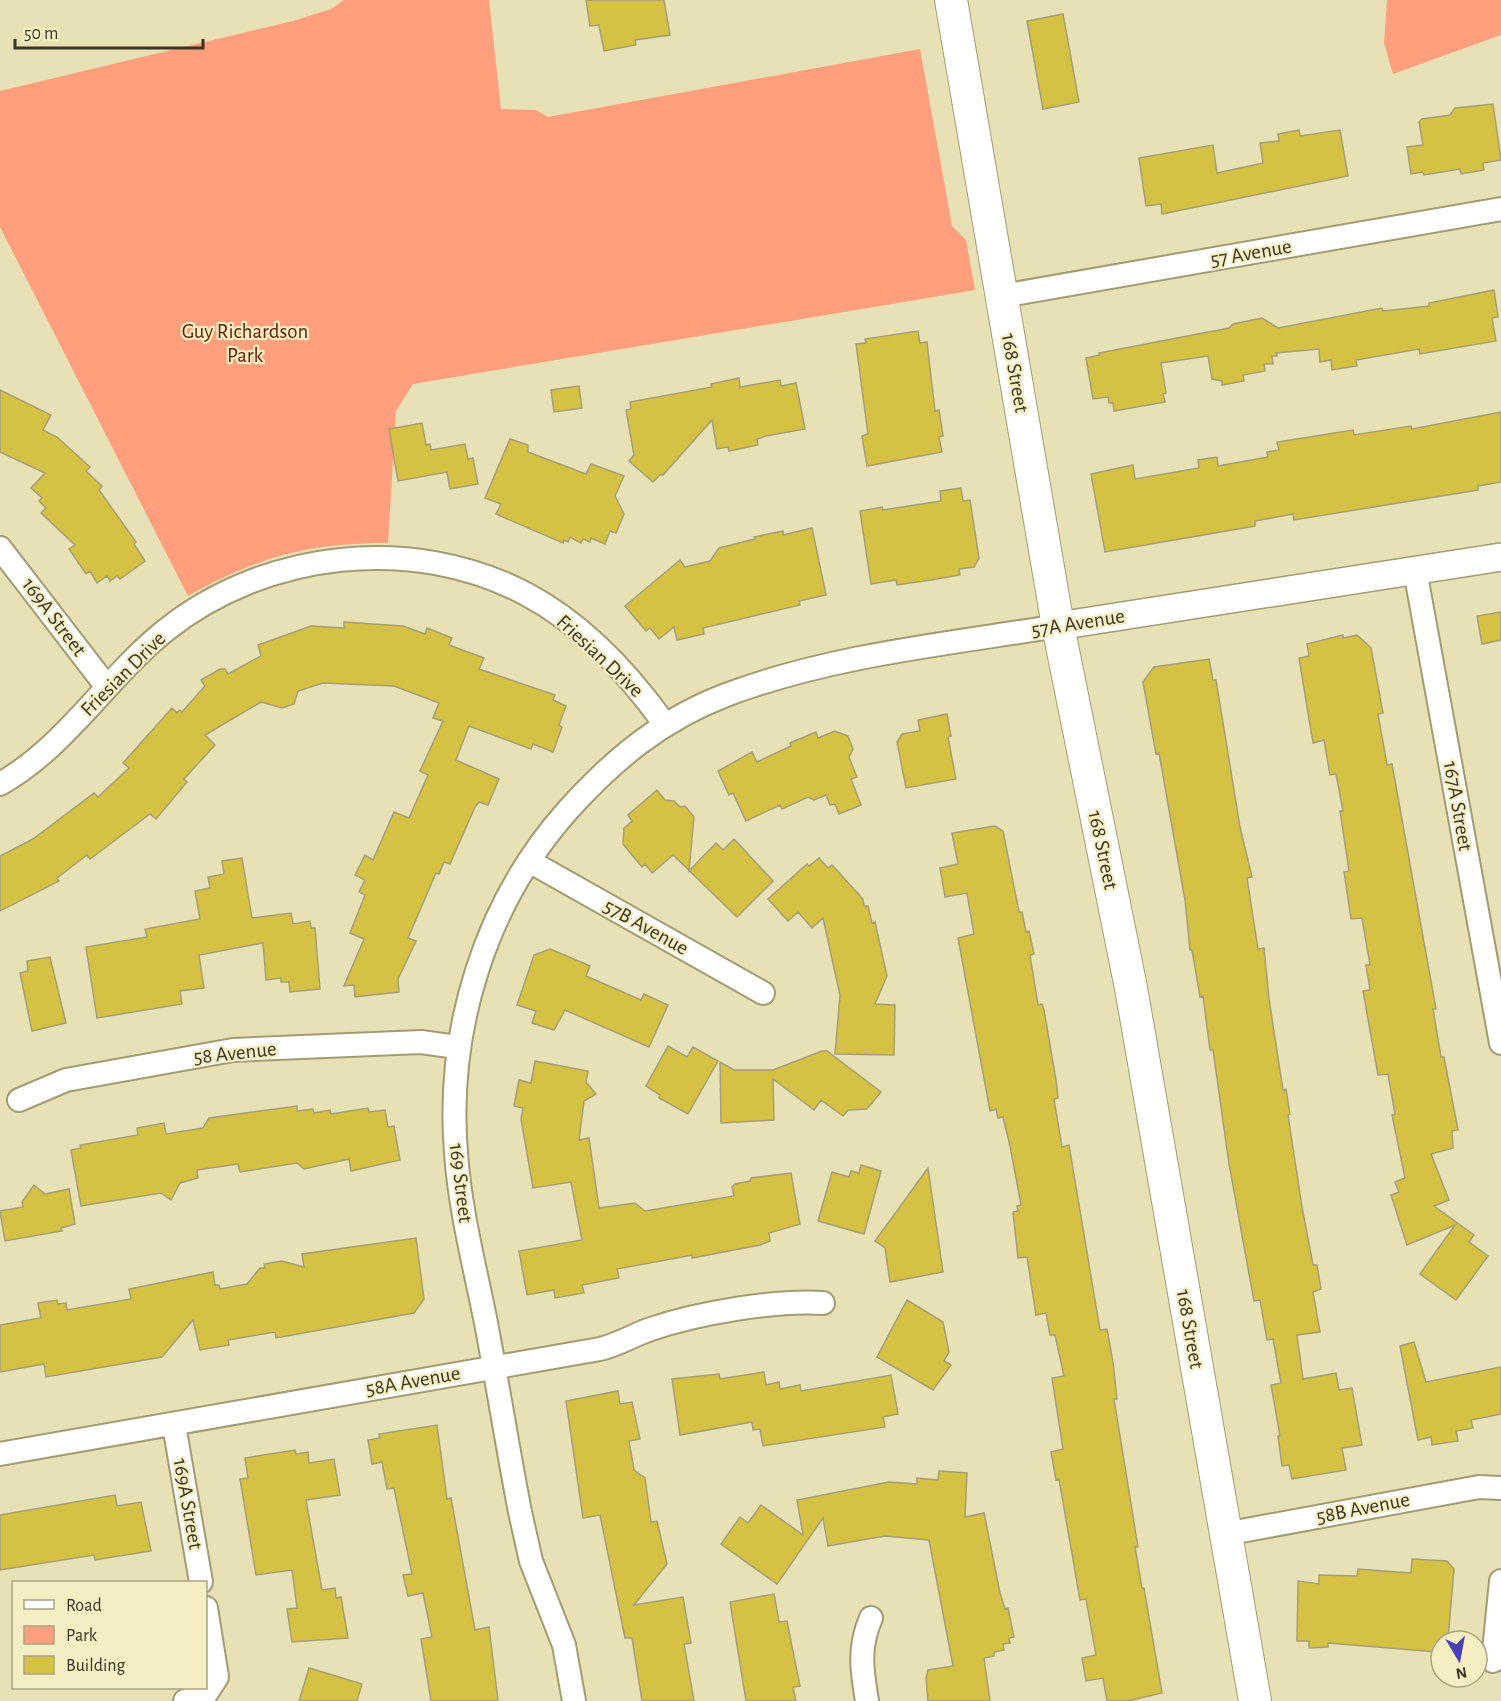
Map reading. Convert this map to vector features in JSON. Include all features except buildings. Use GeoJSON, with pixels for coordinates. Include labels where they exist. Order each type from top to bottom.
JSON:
{"type":"FeatureCollection","features":[{"type":"Feature","properties":{"kind":"main road","name":"168 Street"},"geometry":{"type":"LineString","coordinates":[[951,0],[1058,626],[1131,988],[1255,1701]]}},
{"type":"Feature","properties":{"kind":"street","name":"57 Avenue"},"geometry":{"type":"LineString","coordinates":[[1002,296],[1501,209]]}},
{"type":"Feature","properties":{"kind":"street","name":"169A Street"},"geometry":{"type":"LineString","coordinates":[[0,548],[107,687]]}},
{"type":"Feature","properties":{"kind":"street","name":"57A Avenue"},"geometry":{"type":"LineString","coordinates":[[664,723],[725,695],[788,674],[862,658],[1501,557]]}},
{"type":"Feature","properties":{"kind":"street","name":"Friesian Drive"},"geometry":{"type":"LineString","coordinates":[[0,784],[46,752],[134,657],[168,629],[238,585],[276,571],[303,566],[384,558],[447,567],[489,579],[525,594],[561,616],[586,638],[642,693],[664,723]]}},
{"type":"Feature","properties":{"kind":"street","name":"167A Street"},"geometry":{"type":"LineString","coordinates":[[1415,570],[1501,1043]]}},
{"type":"Feature","properties":{"kind":"street","name":"169 Street"},"geometry":{"type":"LineString","coordinates":[[574,1701],[564,1645],[531,1561],[522,1522],[463,1211],[453,1107],[457,1047],[482,953],[502,906],[529,861],[558,822],[591,784],[664,723]]}},
{"type":"Feature","properties":{"kind":"street","name":"57B Avenue"},"geometry":{"type":"LineString","coordinates":[[529,861],[763,993]]}},
{"type":"Feature","properties":{"kind":"street","name":"58 Avenue"},"geometry":{"type":"LineString","coordinates":[[19,1100],[66,1080],[233,1050],[421,1042],[457,1047]]}},
{"type":"Feature","properties":{"kind":"street","name":"58A Avenue"},"geometry":{"type":"LineString","coordinates":[[0,1454],[611,1346],[671,1323],[772,1304],[823,1303]]}},
{"type":"Feature","properties":{"kind":"street","name":"169A Street"},"geometry":{"type":"LineString","coordinates":[[174,1425],[201,1581]]}},
{"type":"Feature","properties":{"kind":"street","name":"58B Avenue"},"geometry":{"type":"LineString","coordinates":[[1225,1534],[1479,1487],[1501,1488]]}},
{"type":"Feature","properties":{"kind":"street"},"geometry":{"type":"LineString","coordinates":[[1493,1661],[1501,1581]]}},
{"type":"Feature","properties":{"kind":"street"},"geometry":{"type":"LineString","coordinates":[[185,1701],[206,1694],[217,1677],[207,1614]]}},
{"type":"Feature","properties":{"kind":"street"},"geometry":{"type":"LineString","coordinates":[[867,1701],[861,1659],[863,1636],[871,1618]]}},
{"type":"Feature","properties":{"kind":"green space","name":"Guy Richardson Park"},"geometry":{"type":"Polygon","coordinates":[[[344,0],[489,0],[501,109],[536,110],[548,117],[920,49],[952,226],[966,240],[975,290],[413,384],[396,411],[388,543],[333,546],[284,555],[237,571],[188,596],[0,227],[0,91],[293,21],[331,9],[344,0]]]}},
{"type":"Feature","properties":{"kind":"green space"},"geometry":{"type":"Polygon","coordinates":[[[1387,0],[1501,0],[1501,35],[1393,74],[1384,43],[1387,0]]]}}]}
